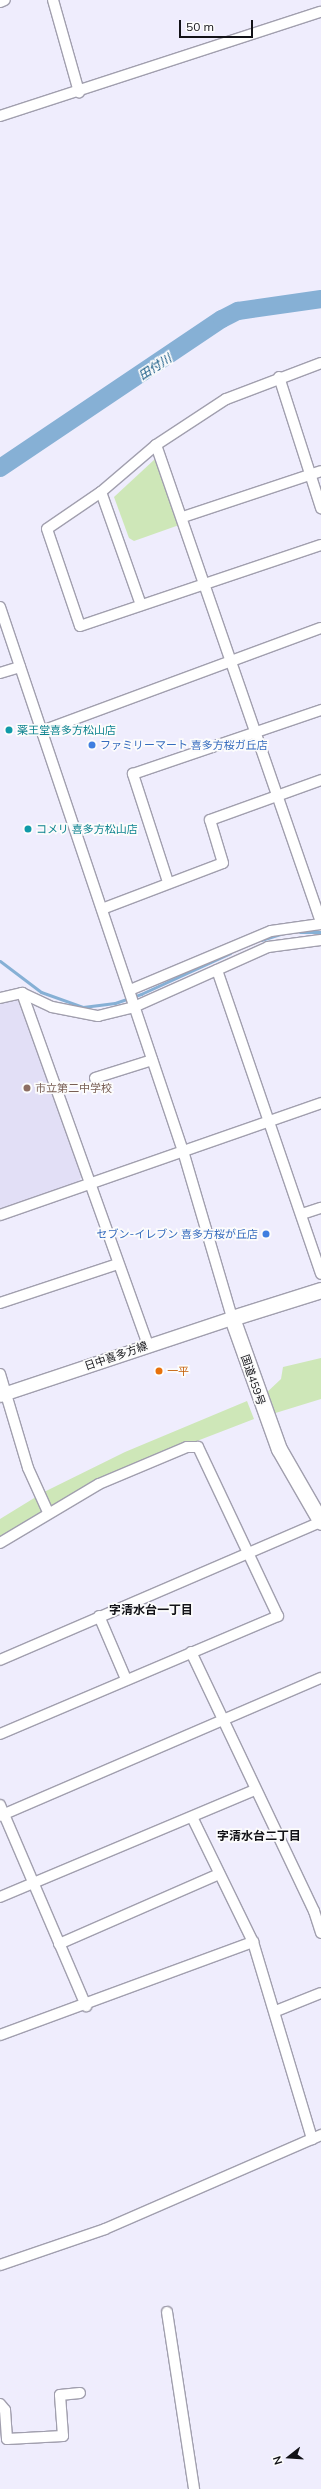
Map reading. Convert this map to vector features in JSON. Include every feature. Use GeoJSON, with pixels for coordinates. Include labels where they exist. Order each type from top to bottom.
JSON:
{"type":"FeatureCollection","features":[{"type":"Feature","properties":{"kind":"highway"},"geometry":{"type":"LineString","coordinates":[[232,1318],[321,1290]]}},
{"type":"Feature","properties":{"kind":"highway","name":"国道459号"},"geometry":{"type":"LineString","coordinates":[[232,1318],[279,1449],[321,1522]]}},
{"type":"Feature","properties":{"kind":"main road","name":"日中喜多方線"},"geometry":{"type":"LineString","coordinates":[[3,1394],[232,1318]]}},
{"type":"Feature","properties":{"kind":"street"},"geometry":{"type":"LineString","coordinates":[[0,2],[5,0]]}},
{"type":"Feature","properties":{"kind":"street"},"geometry":{"type":"LineString","coordinates":[[52,0],[79,92]]}},
{"type":"Feature","properties":{"kind":"street"},"geometry":{"type":"LineString","coordinates":[[0,116],[79,92],[321,12]]}},
{"type":"Feature","properties":{"kind":"street"},"geometry":{"type":"LineString","coordinates":[[321,363],[279,377],[226,399],[156,445],[101,492],[47,529],[80,626],[321,545]]}},
{"type":"Feature","properties":{"kind":"street"},"geometry":{"type":"LineString","coordinates":[[279,377],[321,508]]}},
{"type":"Feature","properties":{"kind":"street"},"geometry":{"type":"LineString","coordinates":[[130,990],[271,931],[321,923],[276,796],[232,659],[183,517],[156,445]]}},
{"type":"Feature","properties":{"kind":"street"},"geometry":{"type":"LineString","coordinates":[[183,517],[321,471]]}},
{"type":"Feature","properties":{"kind":"street"},"geometry":{"type":"LineString","coordinates":[[101,492],[141,606]]}},
{"type":"Feature","properties":{"kind":"street"},"geometry":{"type":"LineString","coordinates":[[0,607],[130,990],[134,1007],[183,1152],[232,1318]]}},
{"type":"Feature","properties":{"kind":"street"},"geometry":{"type":"LineString","coordinates":[[42,731],[232,659],[321,628]]}},
{"type":"Feature","properties":{"kind":"street"},"geometry":{"type":"LineString","coordinates":[[0,673],[20,667]]}},
{"type":"Feature","properties":{"kind":"street"},"geometry":{"type":"LineString","coordinates":[[168,882],[133,774],[321,710]]}},
{"type":"Feature","properties":{"kind":"street"},"geometry":{"type":"LineString","coordinates":[[102,909],[168,882],[223,863],[210,820],[321,780]]}},
{"type":"Feature","properties":{"kind":"street"},"geometry":{"type":"LineString","coordinates":[[0,998],[22,993],[52,1007],[89,1016],[134,1007],[268,947],[321,940]]}},
{"type":"Feature","properties":{"kind":"street"},"geometry":{"type":"LineString","coordinates":[[217,970],[302,1214],[321,1274]]}},
{"type":"Feature","properties":{"kind":"street"},"geometry":{"type":"LineString","coordinates":[[22,993],[148,1346]]}},
{"type":"Feature","properties":{"kind":"street"},"geometry":{"type":"LineString","coordinates":[[95,1078],[152,1060]]}},
{"type":"Feature","properties":{"kind":"street"},"geometry":{"type":"LineString","coordinates":[[0,1215],[321,1104]]}},
{"type":"Feature","properties":{"kind":"street"},"geometry":{"type":"LineString","coordinates":[[302,1214],[321,1208]]}},
{"type":"Feature","properties":{"kind":"street"},"geometry":{"type":"LineString","coordinates":[[0,1303],[118,1264]]}},
{"type":"Feature","properties":{"kind":"street"},"geometry":{"type":"LineString","coordinates":[[0,1374],[3,1394],[28,1468],[48,1512]]}},
{"type":"Feature","properties":{"kind":"street"},"geometry":{"type":"LineString","coordinates":[[0,1543],[48,1512],[99,1484],[187,1447],[198,1447],[278,1616],[126,1679],[0,1734]]}},
{"type":"Feature","properties":{"kind":"street"},"geometry":{"type":"LineString","coordinates":[[0,1660],[99,1616],[249,1554],[321,1522]]}},
{"type":"Feature","properties":{"kind":"street"},"geometry":{"type":"LineString","coordinates":[[99,1616],[126,1679]]}},
{"type":"Feature","properties":{"kind":"street"},"geometry":{"type":"LineString","coordinates":[[191,1652],[254,1790],[314,1911],[321,1933]]}},
{"type":"Feature","properties":{"kind":"street"},"geometry":{"type":"LineString","coordinates":[[2,1815],[222,1722],[321,1678]]}},
{"type":"Feature","properties":{"kind":"street"},"geometry":{"type":"LineString","coordinates":[[0,1897],[254,1790]]}},
{"type":"Feature","properties":{"kind":"street"},"geometry":{"type":"LineString","coordinates":[[0,1805],[2,1815],[86,2006]]}},
{"type":"Feature","properties":{"kind":"street"},"geometry":{"type":"LineString","coordinates":[[0,2265],[105,2229],[317,2137],[253,1942],[192,1817]]}},
{"type":"Feature","properties":{"kind":"street"},"geometry":{"type":"LineString","coordinates":[[59,1944],[219,1874]]}},
{"type":"Feature","properties":{"kind":"street"},"geometry":{"type":"LineString","coordinates":[[1,2033],[86,2006],[253,1942]]}},
{"type":"Feature","properties":{"kind":"street"},"geometry":{"type":"LineString","coordinates":[[276,2011],[321,1993]]}},
{"type":"Feature","properties":{"kind":"street"},"geometry":{"type":"LineString","coordinates":[[167,2312],[194,2489]]}},
{"type":"Feature","properties":{"kind":"street"},"geometry":{"type":"LineString","coordinates":[[0,2404],[5,2410],[7,2439],[63,2436],[60,2395],[80,2393]]}},
{"type":"Feature","properties":{"kind":"shaded area","name":"市立第二中学校"},"geometry":{"type":"Polygon","coordinates":[[[16,997],[23,1000],[83,1173],[78,1183],[0,1210],[0,1003],[16,997]]]}},
{"type":"Feature","properties":{"kind":"green space"},"geometry":{"type":"Polygon","coordinates":[[[155,459],[182,524],[134,541],[129,538],[114,497],[155,459]]]}},
{"type":"Feature","properties":{"kind":"green space"},"geometry":{"type":"Polygon","coordinates":[[[321,1358],[321,1399],[269,1415],[263,1396],[281,1379],[283,1367],[321,1358]]]}},
{"type":"Feature","properties":{"kind":"green space"},"geometry":{"type":"Polygon","coordinates":[[[247,1401],[254,1419],[158,1456],[0,1539],[0,1519],[44,1492],[125,1452],[247,1401]]]}},
{"type":"Feature","properties":{"kind":"waterway","name":"田付川"},"geometry":{"type":"LineString","coordinates":[[0,468],[222,319],[238,311],[321,299]]}},
{"type":"Feature","properties":{"kind":"waterway"},"geometry":{"type":"LineString","coordinates":[[300,932],[321,932]]}},
{"type":"Feature","properties":{"kind":"waterway"},"geometry":{"type":"LineString","coordinates":[[261,940],[281,934]]}},
{"type":"Feature","properties":{"kind":"waterway"},"geometry":{"type":"LineString","coordinates":[[0,961],[41,992],[83,1007],[115,1003],[141,994],[230,953]]}},
{"type":"Feature","properties":{"kind":"place","name":"薬王堂喜多方松山店"},"geometry":{"type":"Point","coordinates":[9,730]}},
{"type":"Feature","properties":{"kind":"place","name":"ファミリーマート 喜多方桜ガ丘店"},"geometry":{"type":"Point","coordinates":[92,745]}},
{"type":"Feature","properties":{"kind":"place","name":"コメリ 喜多方松山店"},"geometry":{"type":"Point","coordinates":[28,829]}},
{"type":"Feature","properties":{"kind":"place","name":"市立第二中学校"},"geometry":{"type":"Point","coordinates":[27,1088]}},
{"type":"Feature","properties":{"kind":"place","name":"セブン-イレブン 喜多方桜が丘店"},"geometry":{"type":"Point","coordinates":[266,1234]}},
{"type":"Feature","properties":{"kind":"place","name":"一平"},"geometry":{"type":"Point","coordinates":[159,1371]}},
{"type":"Feature","properties":{"kind":"district","name":"字清水台一丁目"},"geometry":{"type":"Point","coordinates":[151,1610]}},
{"type":"Feature","properties":{"kind":"district","name":"字清水台二丁目"},"geometry":{"type":"Point","coordinates":[259,1836]}}]}
